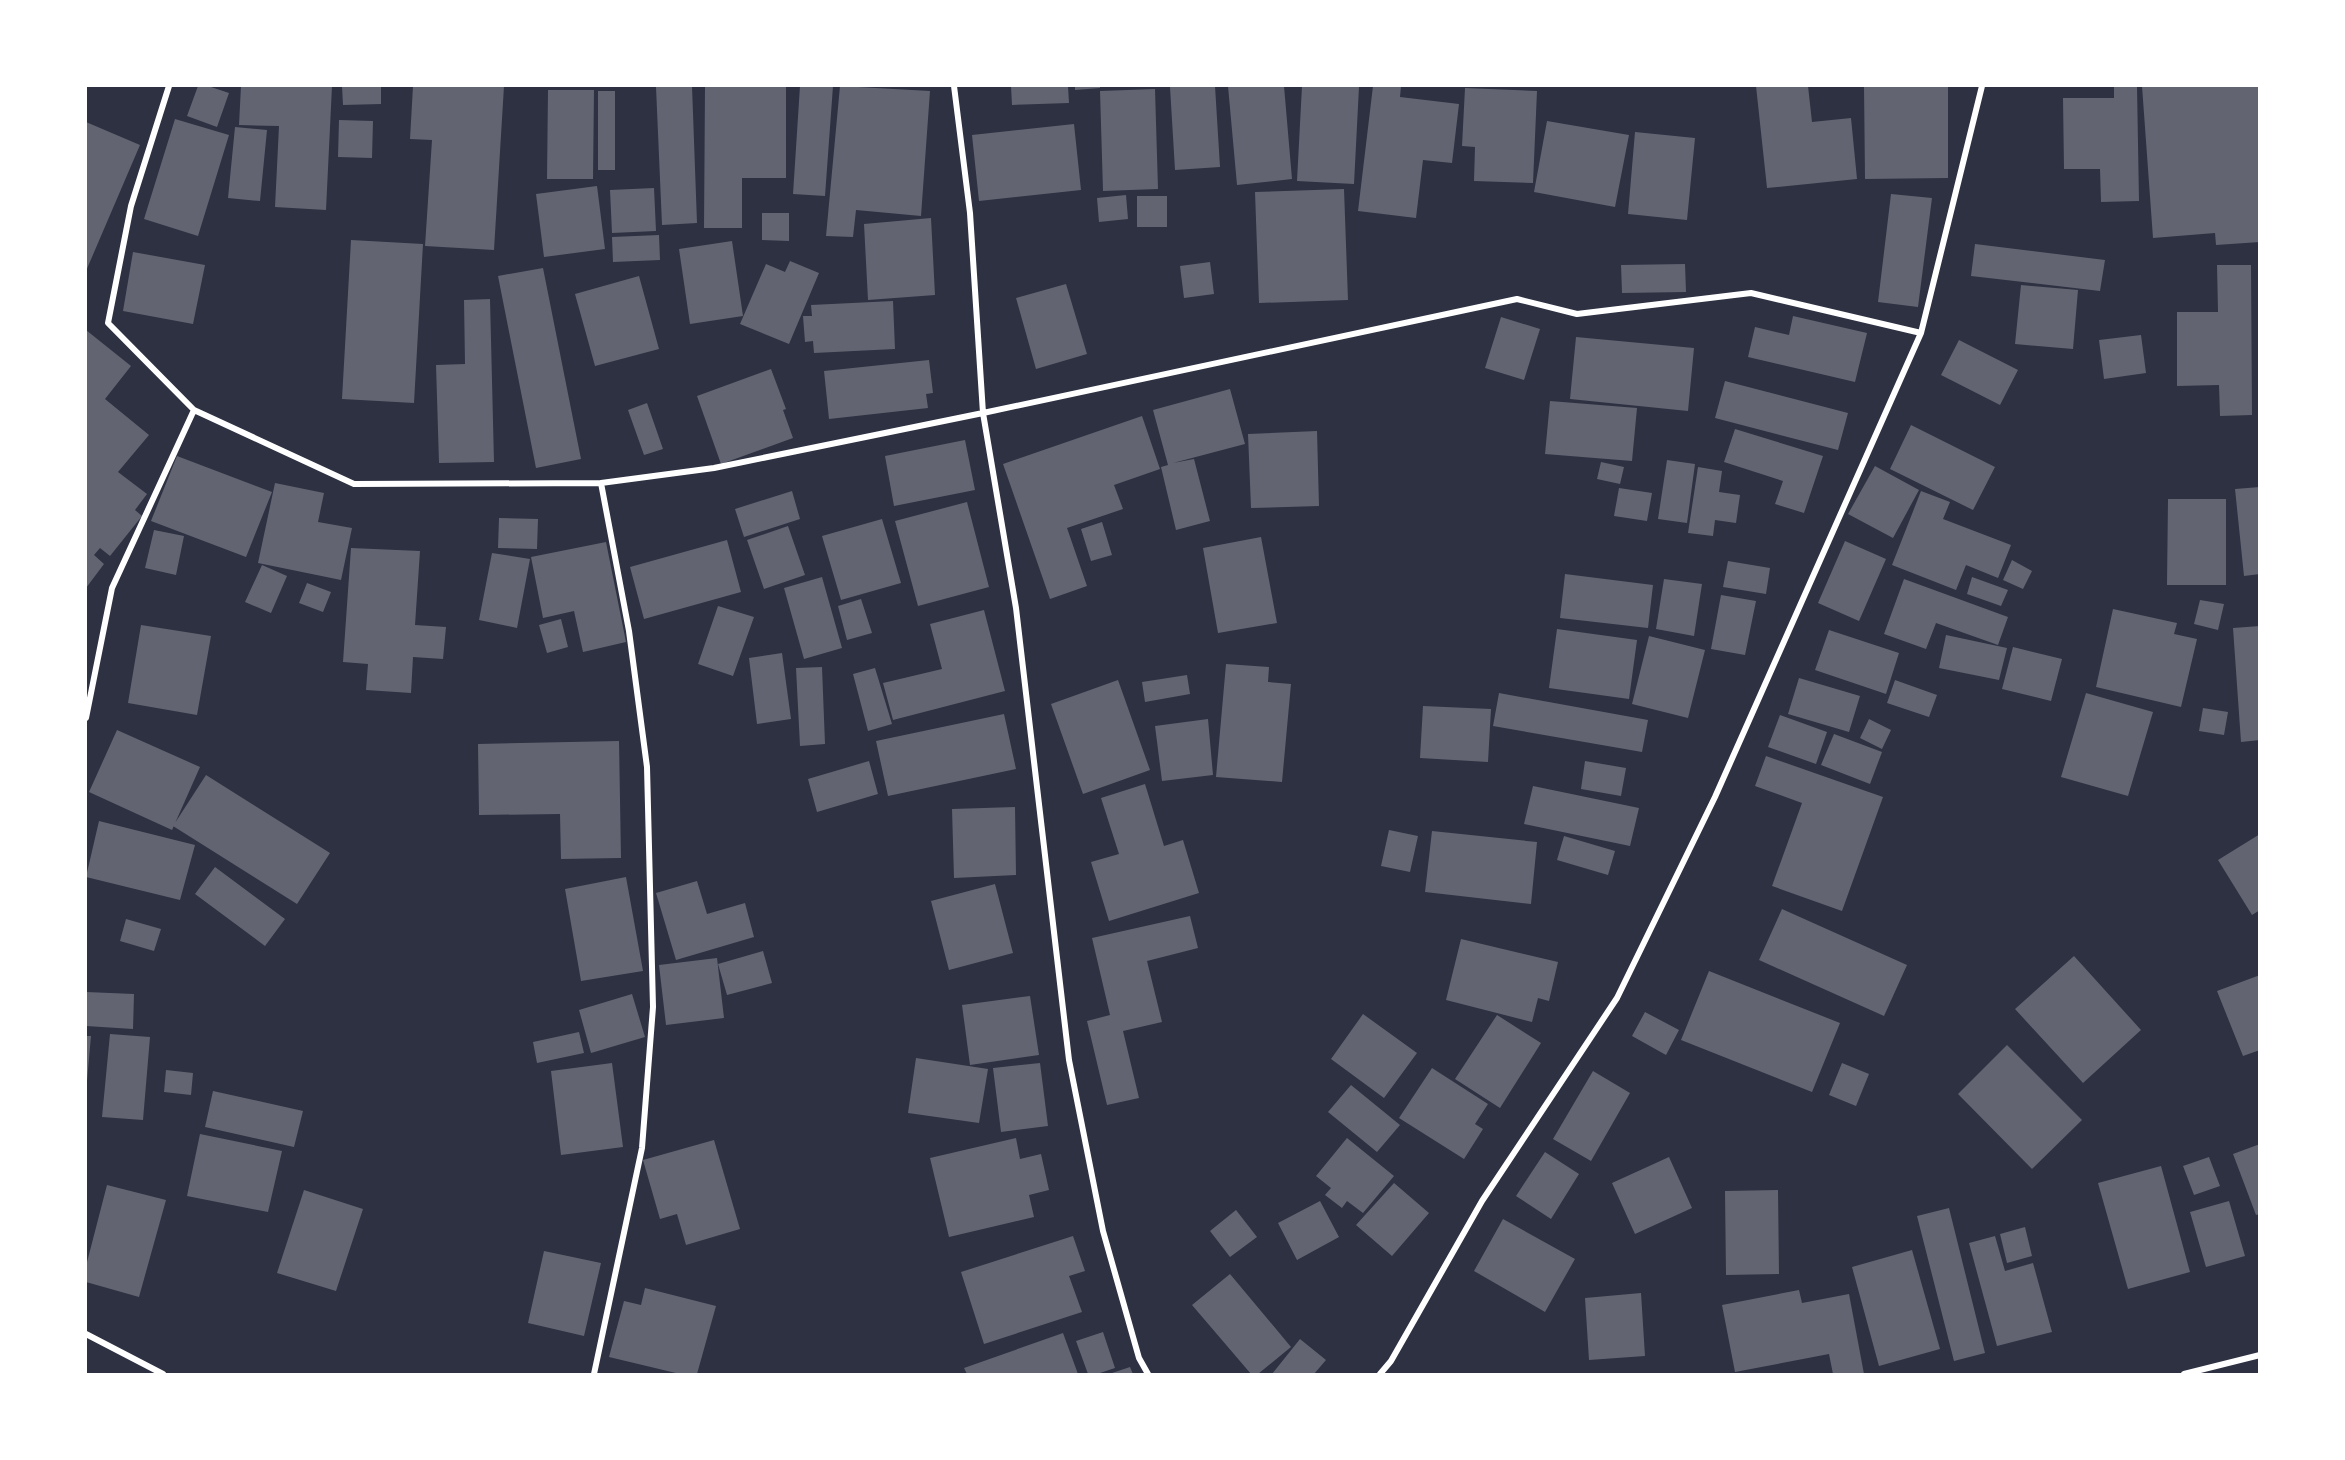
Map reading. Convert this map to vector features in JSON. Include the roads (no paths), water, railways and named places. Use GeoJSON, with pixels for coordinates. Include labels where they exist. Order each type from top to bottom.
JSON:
{"type":"FeatureCollection","features":[{"type":"Feature","properties":{"kind":"street"},"geometry":{"type":"LineString","coordinates":[[169,86],[131,206],[108,323],[194,410],[354,484],[601,483],[714,468],[1517,299],[1577,314],[1751,293],[1921,333]]}},
{"type":"Feature","properties":{"kind":"street"},"geometry":{"type":"LineString","coordinates":[[954,86],[970,213],[983,413],[1016,608],[1069,1060],[1103,1232],[1139,1358],[1148,1374]]}},
{"type":"Feature","properties":{"kind":"street"},"geometry":{"type":"LineString","coordinates":[[1380,1374],[1391,1361],[1482,1201],[1617,998],[1715,797],[1921,333],[1982,86]]}},
{"type":"Feature","properties":{"kind":"street"},"geometry":{"type":"LineString","coordinates":[[86,718],[112,588],[194,410]]}},
{"type":"Feature","properties":{"kind":"street"},"geometry":{"type":"LineString","coordinates":[[594,1374],[642,1148],[653,1007],[647,766],[629,631],[601,483]]}},
{"type":"Feature","properties":{"kind":"street"},"geometry":{"type":"LineString","coordinates":[[86,1334],[164,1374]]}},
{"type":"Feature","properties":{"kind":"street"},"geometry":{"type":"LineString","coordinates":[[2184,1374],[2259,1355]]}}]}
